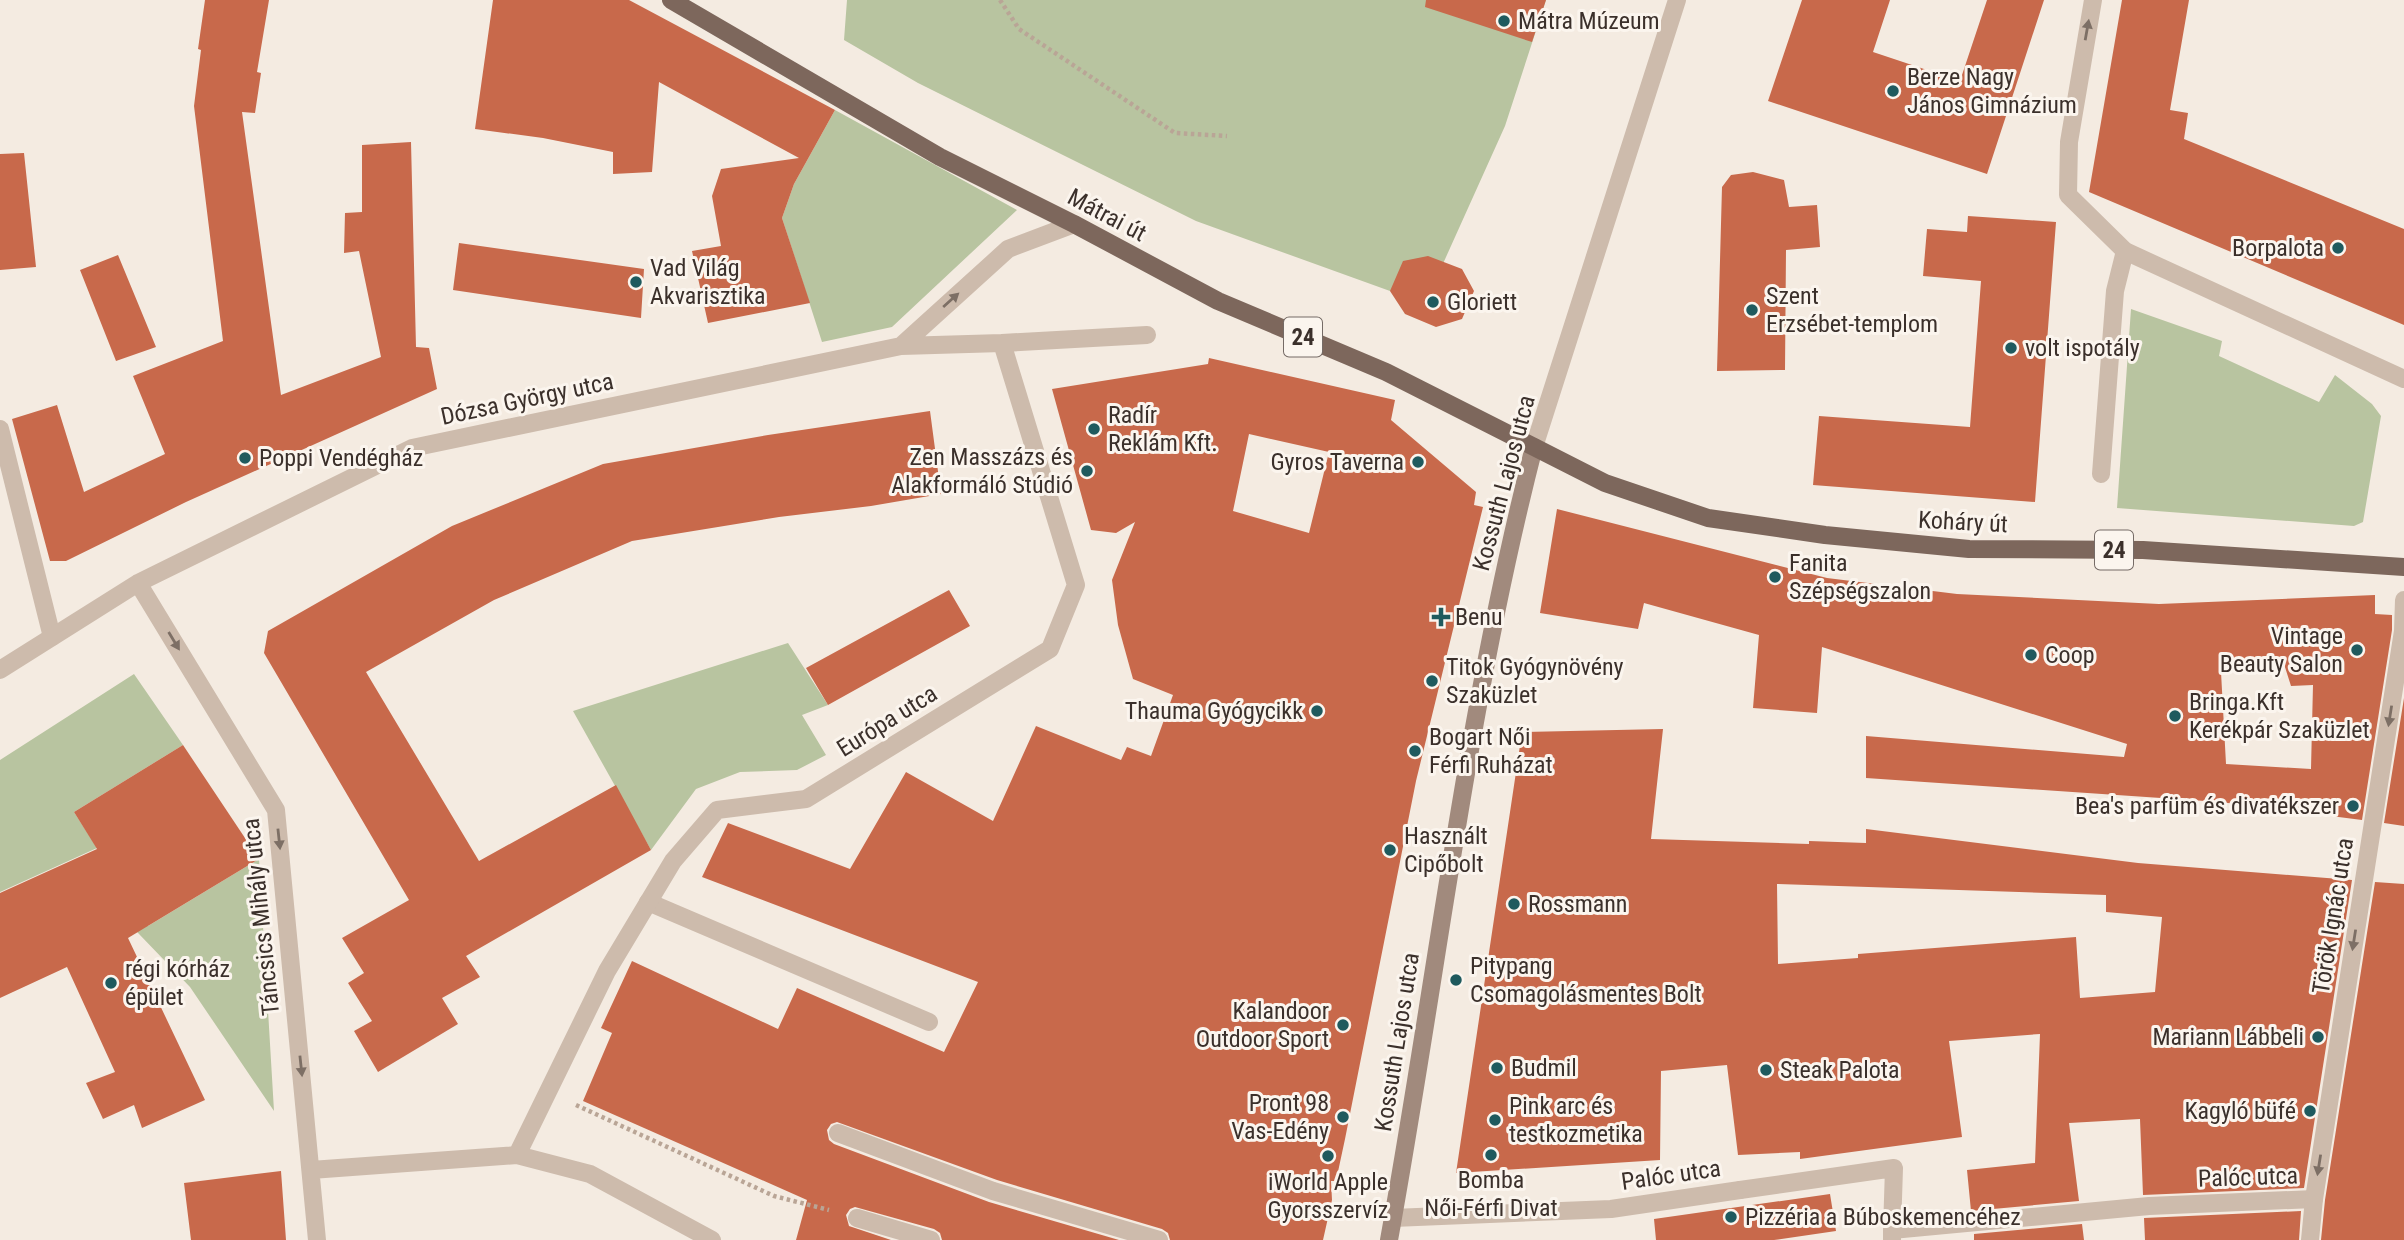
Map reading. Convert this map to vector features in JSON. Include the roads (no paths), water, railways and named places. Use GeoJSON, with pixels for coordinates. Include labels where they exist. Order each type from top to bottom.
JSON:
{"type":"FeatureCollection","features":[{"type":"Feature","properties":{"kind":"main road","name":"Mátrai út"},"geometry":{"type":"LineString","coordinates":[[680,2],[940,157],[1074,224],[1218,301],[1386,372],[1534,447]]}},
{"type":"Feature","properties":{"kind":"main road","name":"Koháry út"},"geometry":{"type":"LineString","coordinates":[[1534,447],[1605,483],[1708,518],[1825,535],[1969,550],[2143,550],[2404,567]]}},
{"type":"Feature","properties":{"kind":"main road","name":"Kossuth Lajos utca"},"geometry":{"type":"LineString","coordinates":[[1388,1240],[1474,727],[1515,520],[1534,447]]}},
{"type":"Feature","properties":{"kind":"street","name":"Kossuth Lajos utca"},"geometry":{"type":"LineString","coordinates":[[1534,447],[1677,0]]}},
{"type":"Feature","properties":{"kind":"street"},"geometry":{"type":"LineString","coordinates":[[2093,0],[2069,142],[2068,195],[2125,251],[2404,379]]}},
{"type":"Feature","properties":{"kind":"street"},"geometry":{"type":"LineString","coordinates":[[901,346],[1008,249],[1074,224]]}},
{"type":"Feature","properties":{"kind":"street"},"geometry":{"type":"LineString","coordinates":[[2101,474],[2115,290],[2125,251]]}},
{"type":"Feature","properties":{"kind":"street"},"geometry":{"type":"LineString","coordinates":[[901,346],[1147,335]]}},
{"type":"Feature","properties":{"kind":"street","name":"Európa utca"},"geometry":{"type":"LineString","coordinates":[[517,1155],[607,971],[673,861],[718,810],[806,799],[1050,649],[1076,585],[1002,343]]}},
{"type":"Feature","properties":{"kind":"street","name":"Dózsa György utca"},"geometry":{"type":"LineString","coordinates":[[0,670],[138,583],[412,448],[901,346]]}},
{"type":"Feature","properties":{"kind":"street"},"geometry":{"type":"LineString","coordinates":[[0,429],[52,637]]}},
{"type":"Feature","properties":{"kind":"street","name":"Táncsics Mihály utca"},"geometry":{"type":"LineString","coordinates":[[138,583],[276,810],[317,1240]]}},
{"type":"Feature","properties":{"kind":"street","name":"Török Ignác utca"},"geometry":{"type":"LineString","coordinates":[[2310,1240],[2314,1199],[2403,631],[2404,600]]}},
{"type":"Feature","properties":{"kind":"street"},"geometry":{"type":"LineString","coordinates":[[648,902],[929,1022]]}},
{"type":"Feature","properties":{"kind":"street"},"geometry":{"type":"LineString","coordinates":[[838,1133],[993,1191],[1159,1240]]}},
{"type":"Feature","properties":{"kind":"street"},"geometry":{"type":"LineString","coordinates":[[311,1170],[517,1155],[590,1174],[712,1240]]}},
{"type":"Feature","properties":{"kind":"street","name":"Palóc utca"},"geometry":{"type":"LineString","coordinates":[[1393,1217],[1611,1209],[1894,1168],[1892,1235],[2148,1206],[2314,1199]]}},
{"type":"Feature","properties":{"kind":"street"},"geometry":{"type":"LineString","coordinates":[[857,1218],[932,1240]]}},
{"type":"Feature","properties":{"kind":"place","name":"Mátra Múzeum"},"geometry":{"type":"Point","coordinates":[1504,21]}},
{"type":"Feature","properties":{"kind":"place","name":"Berze Nagy János Gimnázium"},"geometry":{"type":"Point","coordinates":[1893,91]}},
{"type":"Feature","properties":{"kind":"place","name":"Borpalota"},"geometry":{"type":"Point","coordinates":[2338,248]}},
{"type":"Feature","properties":{"kind":"place","name":"Vad Világ Akvarisztika"},"geometry":{"type":"Point","coordinates":[636,282]}},
{"type":"Feature","properties":{"kind":"place","name":"Gloriett"},"geometry":{"type":"Point","coordinates":[1433,302]}},
{"type":"Feature","properties":{"kind":"place","name":"Szent Erzsébet-templom"},"geometry":{"type":"Point","coordinates":[1752,310]}},
{"type":"Feature","properties":{"kind":"place","name":"volt ispotály"},"geometry":{"type":"Point","coordinates":[2011,348]}},
{"type":"Feature","properties":{"kind":"place","name":"Radír Reklám Kft."},"geometry":{"type":"Point","coordinates":[1094,429]}},
{"type":"Feature","properties":{"kind":"place","name":"Poppi Vendégház"},"geometry":{"type":"Point","coordinates":[245,458]}},
{"type":"Feature","properties":{"kind":"place","name":"Gyros Taverna"},"geometry":{"type":"Point","coordinates":[1418,462]}},
{"type":"Feature","properties":{"kind":"place","name":"Zen Masszázs és Alakformáló Stúdió"},"geometry":{"type":"Point","coordinates":[1087,471]}},
{"type":"Feature","properties":{"kind":"place","name":"Fanita Szépségszalon"},"geometry":{"type":"Point","coordinates":[1775,577]}},
{"type":"Feature","properties":{"kind":"place","name":"Benu"},"geometry":{"type":"Point","coordinates":[1441,617]}},
{"type":"Feature","properties":{"kind":"place","name":"Vintage Beauty Salon"},"geometry":{"type":"Point","coordinates":[2357,650]}},
{"type":"Feature","properties":{"kind":"place","name":"Coop"},"geometry":{"type":"Point","coordinates":[2031,655]}},
{"type":"Feature","properties":{"kind":"place","name":"Titok Gyógynövény Szaküzlet"},"geometry":{"type":"Point","coordinates":[1432,681]}},
{"type":"Feature","properties":{"kind":"place","name":"Thauma Gyógycikk"},"geometry":{"type":"Point","coordinates":[1317,711]}},
{"type":"Feature","properties":{"kind":"place","name":"Bringa.Kft Kerékpár Szaküzlet"},"geometry":{"type":"Point","coordinates":[2175,716]}},
{"type":"Feature","properties":{"kind":"place","name":"Bogart Női Férfi Ruházat"},"geometry":{"type":"Point","coordinates":[1415,751]}},
{"type":"Feature","properties":{"kind":"place","name":"Bea's parfüm és divatékszer"},"geometry":{"type":"Point","coordinates":[2353,806]}},
{"type":"Feature","properties":{"kind":"place","name":"Használt Cipőbolt"},"geometry":{"type":"Point","coordinates":[1390,850]}},
{"type":"Feature","properties":{"kind":"place","name":"Rossmann"},"geometry":{"type":"Point","coordinates":[1514,904]}},
{"type":"Feature","properties":{"kind":"place","name":"Pitypang Csomagolásmentes Bolt"},"geometry":{"type":"Point","coordinates":[1456,980]}},
{"type":"Feature","properties":{"kind":"place","name":"régi kórház épület"},"geometry":{"type":"Point","coordinates":[111,983]}},
{"type":"Feature","properties":{"kind":"place","name":"Kalandoor Outdoor Sport"},"geometry":{"type":"Point","coordinates":[1343,1025]}},
{"type":"Feature","properties":{"kind":"place","name":"Mariann Lábbeli"},"geometry":{"type":"Point","coordinates":[2318,1037]}},
{"type":"Feature","properties":{"kind":"place","name":"Budmil"},"geometry":{"type":"Point","coordinates":[1497,1068]}},
{"type":"Feature","properties":{"kind":"place","name":"Steak Palota"},"geometry":{"type":"Point","coordinates":[1766,1070]}},
{"type":"Feature","properties":{"kind":"place","name":"Kagyló büfé"},"geometry":{"type":"Point","coordinates":[2310,1111]}},
{"type":"Feature","properties":{"kind":"place","name":"Pront 98 Vas-Edény"},"geometry":{"type":"Point","coordinates":[1343,1117]}},
{"type":"Feature","properties":{"kind":"place","name":"Pink arc és testkozmetika"},"geometry":{"type":"Point","coordinates":[1495,1120]}},
{"type":"Feature","properties":{"kind":"place","name":"Bomba Női-Férfi Divat"},"geometry":{"type":"Point","coordinates":[1491,1155]}},
{"type":"Feature","properties":{"kind":"place","name":"iWorld Apple Gyorsszervíz"},"geometry":{"type":"Point","coordinates":[1328,1156]}},
{"type":"Feature","properties":{"kind":"place","name":"Pizzéria a Búboskemencéhez"},"geometry":{"type":"Point","coordinates":[1731,1217]}}]}
